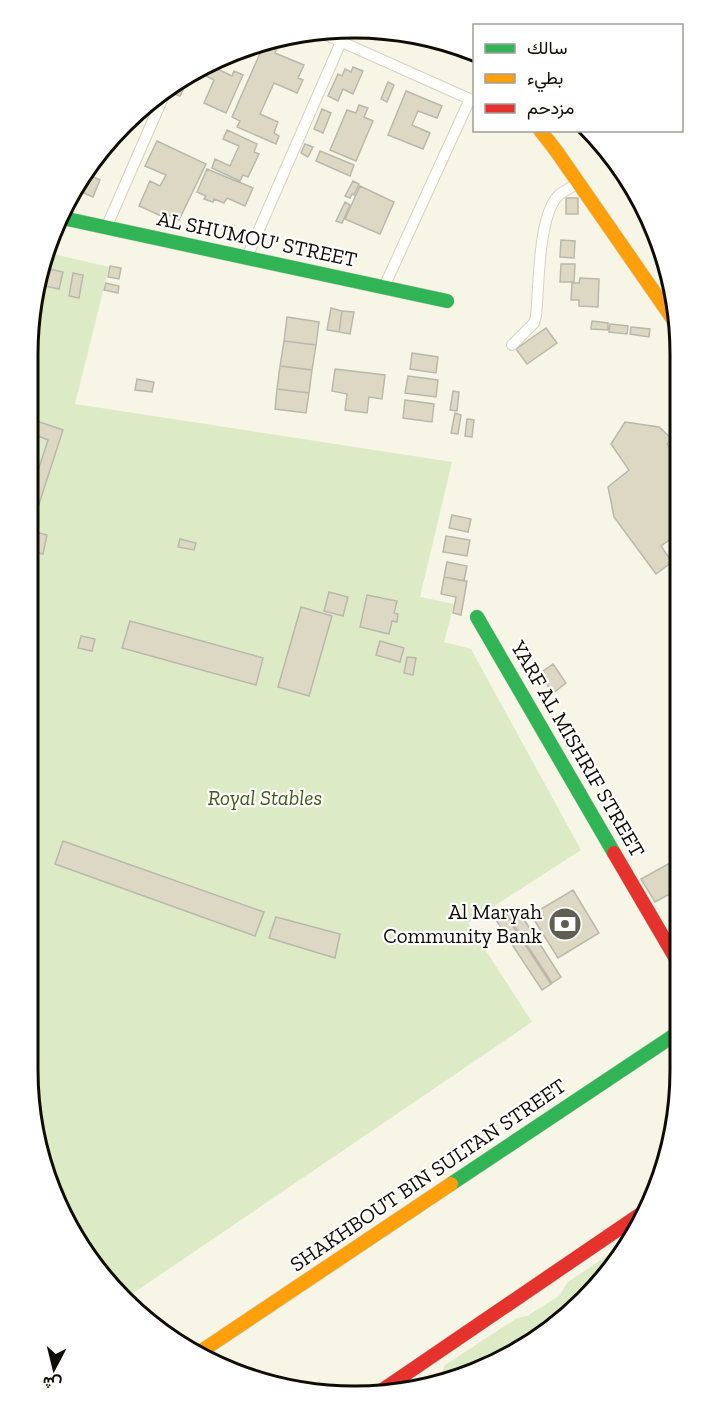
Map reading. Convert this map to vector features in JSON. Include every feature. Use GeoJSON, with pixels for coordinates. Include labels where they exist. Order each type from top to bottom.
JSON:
{"type":"FeatureCollection","features":[{"type":"Feature","properties":{"kind":"street"},"geometry":{"type":"LineString","coordinates":[[333,38],[472,100],[384,287]]}},
{"type":"Feature","properties":{"kind":"street"},"geometry":{"type":"LineString","coordinates":[[247,257],[341,42]]}},
{"type":"Feature","properties":{"kind":"street"},"geometry":{"type":"LineString","coordinates":[[106,228],[160,103]]}},
{"type":"Feature","properties":{"kind":"street"},"geometry":{"type":"LineString","coordinates":[[542,132],[667,311]]}},
{"type":"Feature","properties":{"kind":"street"},"geometry":{"type":"LineString","coordinates":[[512,345],[534,323],[536,316],[542,238],[549,212],[557,197],[578,183]]}},
{"type":"Feature","properties":{"kind":"street","name":"AL SHUMOU' STREET"},"geometry":{"type":"LineString","coordinates":[[68,219],[447,301]]}},
{"type":"Feature","properties":{"kind":"street","name":"YARF AL MISHRIF STREET"},"geometry":{"type":"LineString","coordinates":[[477,617],[670,949]]}},
{"type":"Feature","properties":{"kind":"street","name":"SHAKHBOUT BIN SULTAN STREET"},"geometry":{"type":"LineString","coordinates":[[205,1348],[670,1038]]}},
{"type":"Feature","properties":{"kind":"street"},"geometry":{"type":"LineString","coordinates":[[392,1383],[631,1221]]}},
{"type":"Feature","properties":{"kind":"green space","name":"Royal Stables"},"geometry":{"type":"Polygon","coordinates":[[[53,254],[109,267],[75,404],[452,462],[420,597],[454,604],[444,642],[471,649],[581,850],[468,923],[532,1022],[131,1294],[103,1262],[80,1228],[54,1171],[40,1111],[38,1090],[38,333],[40,312],[53,254]]]}},
{"type":"Feature","properties":{"kind":"green space"},"geometry":{"type":"Polygon","coordinates":[[[610,1254],[577,1293],[546,1320],[493,1353],[441,1373],[445,1365],[517,1318],[527,1316],[559,1296],[568,1282],[610,1254]]]}},
{"type":"Feature","properties":{"kind":"building"},"geometry":{"type":"Polygon","coordinates":[[[278,47],[275,53],[304,65],[298,78],[303,80],[297,93],[274,83],[260,114],[278,122],[274,133],[279,136],[276,144],[237,127],[240,121],[232,117],[261,51],[278,47]]]}},
{"type":"Feature","properties":{"kind":"building"},"geometry":{"type":"Polygon","coordinates":[[[353,67],[363,71],[353,94],[343,89],[338,101],[328,96],[338,74],[342,76],[345,69],[351,72],[353,67]]]}},
{"type":"Feature","properties":{"kind":"building"},"geometry":{"type":"Polygon","coordinates":[[[217,69],[232,76],[234,71],[243,75],[226,113],[204,103],[214,80],[206,76],[217,69]]]}},
{"type":"Feature","properties":{"kind":"building"},"geometry":{"type":"Polygon","coordinates":[[[388,82],[394,85],[387,102],[381,99],[388,82]]]}},
{"type":"Feature","properties":{"kind":"building"},"geometry":{"type":"Polygon","coordinates":[[[181,89],[183,90],[180,96],[174,94],[181,89]]]}},
{"type":"Feature","properties":{"kind":"building"},"geometry":{"type":"Polygon","coordinates":[[[406,91],[442,106],[437,118],[418,111],[412,125],[430,133],[423,149],[388,135],[406,91]]]}},
{"type":"Feature","properties":{"kind":"building"},"geometry":{"type":"Polygon","coordinates":[[[359,105],[368,108],[364,117],[373,121],[356,161],[330,150],[347,110],[356,113],[359,105]]]}},
{"type":"Feature","properties":{"kind":"building"},"geometry":{"type":"Polygon","coordinates":[[[322,109],[331,113],[323,133],[314,129],[322,109]]]}},
{"type":"Feature","properties":{"kind":"building"},"geometry":{"type":"Polygon","coordinates":[[[227,130],[257,144],[254,152],[259,154],[248,177],[243,175],[240,181],[212,168],[215,159],[230,166],[239,146],[223,139],[227,130]]]}},
{"type":"Feature","properties":{"kind":"building"},"geometry":{"type":"Polygon","coordinates":[[[157,141],[206,164],[179,220],[164,213],[163,217],[139,206],[150,181],[160,186],[166,175],[145,166],[157,141]]]}},
{"type":"Feature","properties":{"kind":"building"},"geometry":{"type":"Polygon","coordinates":[[[305,144],[313,147],[308,157],[301,153],[305,144]]]}},
{"type":"Feature","properties":{"kind":"building"},"geometry":{"type":"Polygon","coordinates":[[[320,151],[354,165],[350,176],[316,161],[320,151]]]}},
{"type":"Feature","properties":{"kind":"building"},"geometry":{"type":"Polygon","coordinates":[[[207,169],[253,188],[245,206],[227,198],[224,203],[214,199],[213,202],[204,199],[206,196],[197,192],[207,169]]]}},
{"type":"Feature","properties":{"kind":"building"},"geometry":{"type":"Polygon","coordinates":[[[92,176],[100,180],[93,197],[82,192],[92,176]]]}},
{"type":"Feature","properties":{"kind":"building"},"geometry":{"type":"Polygon","coordinates":[[[353,181],[359,184],[350,198],[345,196],[353,181]]]}},
{"type":"Feature","properties":{"kind":"building"},"geometry":{"type":"Polygon","coordinates":[[[360,186],[394,202],[380,234],[345,219],[360,186]]]}},
{"type":"Feature","properties":{"kind":"building"},"geometry":{"type":"Polygon","coordinates":[[[566,198],[578,198],[578,214],[566,214],[566,198]]]}},
{"type":"Feature","properties":{"kind":"building"},"geometry":{"type":"Polygon","coordinates":[[[345,202],[350,205],[342,223],[336,221],[345,202]]]}},
{"type":"Feature","properties":{"kind":"building"},"geometry":{"type":"Polygon","coordinates":[[[222,224],[234,226],[234,231],[222,229],[222,224]]]}},
{"type":"Feature","properties":{"kind":"building"},"geometry":{"type":"Polygon","coordinates":[[[561,240],[575,241],[574,258],[560,257],[561,240]]]}},
{"type":"Feature","properties":{"kind":"building"},"geometry":{"type":"Polygon","coordinates":[[[561,264],[575,264],[574,282],[560,282],[561,264]]]}},
{"type":"Feature","properties":{"kind":"building"},"geometry":{"type":"Polygon","coordinates":[[[110,266],[121,268],[119,279],[108,277],[110,266]]]}},
{"type":"Feature","properties":{"kind":"building"},"geometry":{"type":"Polygon","coordinates":[[[49,269],[63,272],[59,289],[45,286],[49,269]]]}},
{"type":"Feature","properties":{"kind":"building"},"geometry":{"type":"Polygon","coordinates":[[[73,273],[83,275],[79,298],[69,296],[73,273]]]}},
{"type":"Feature","properties":{"kind":"building"},"geometry":{"type":"Polygon","coordinates":[[[580,278],[599,279],[598,307],[579,306],[579,300],[571,300],[572,283],[579,283],[580,278]]]}},
{"type":"Feature","properties":{"kind":"building"},"geometry":{"type":"Polygon","coordinates":[[[106,283],[119,286],[118,293],[104,290],[106,283]]]}},
{"type":"Feature","properties":{"kind":"building"},"geometry":{"type":"Polygon","coordinates":[[[331,308],[342,311],[339,332],[327,330],[331,308]]]}},
{"type":"Feature","properties":{"kind":"building"},"geometry":{"type":"Polygon","coordinates":[[[342,311],[354,312],[350,334],[339,332],[342,311]]]}},
{"type":"Feature","properties":{"kind":"building"},"geometry":{"type":"Polygon","coordinates":[[[287,317],[319,322],[316,345],[284,341],[287,317]]]}},
{"type":"Feature","properties":{"kind":"building"},"geometry":{"type":"Polygon","coordinates":[[[592,321],[608,323],[608,330],[591,329],[592,321]]]}},
{"type":"Feature","properties":{"kind":"building"},"geometry":{"type":"Polygon","coordinates":[[[610,324],[628,326],[627,334],[609,332],[610,324]]]}},
{"type":"Feature","properties":{"kind":"building"},"geometry":{"type":"Polygon","coordinates":[[[631,327],[650,329],[649,337],[630,334],[631,327]]]}},
{"type":"Feature","properties":{"kind":"building"},"geometry":{"type":"Polygon","coordinates":[[[546,328],[557,343],[527,364],[516,349],[546,328]]]}},
{"type":"Feature","properties":{"kind":"building"},"geometry":{"type":"Polygon","coordinates":[[[284,341],[316,345],[312,370],[280,366],[284,341]]]}},
{"type":"Feature","properties":{"kind":"building"},"geometry":{"type":"Polygon","coordinates":[[[412,353],[438,357],[436,373],[410,369],[412,353]]]}},
{"type":"Feature","properties":{"kind":"building"},"geometry":{"type":"Polygon","coordinates":[[[280,366],[312,370],[309,393],[277,389],[280,366]]]}},
{"type":"Feature","properties":{"kind":"building"},"geometry":{"type":"Polygon","coordinates":[[[335,369],[385,375],[382,399],[369,397],[367,413],[345,410],[347,394],[332,391],[335,369]]]}},
{"type":"Feature","properties":{"kind":"building"},"geometry":{"type":"Polygon","coordinates":[[[408,376],[438,380],[436,397],[405,393],[408,376]]]}},
{"type":"Feature","properties":{"kind":"building"},"geometry":{"type":"Polygon","coordinates":[[[137,379],[154,382],[152,392],[135,390],[137,379]]]}},
{"type":"Feature","properties":{"kind":"building"},"geometry":{"type":"Polygon","coordinates":[[[277,389],[309,393],[306,413],[275,409],[277,389]]]}},
{"type":"Feature","properties":{"kind":"building"},"geometry":{"type":"Polygon","coordinates":[[[453,391],[459,392],[457,411],[450,410],[453,391]]]}},
{"type":"Feature","properties":{"kind":"building"},"geometry":{"type":"Polygon","coordinates":[[[405,400],[434,404],[432,422],[403,418],[405,400]]]}},
{"type":"Feature","properties":{"kind":"building"},"geometry":{"type":"Polygon","coordinates":[[[455,413],[461,415],[458,434],[451,433],[455,413]]]}},
{"type":"Feature","properties":{"kind":"building"},"geometry":{"type":"Polygon","coordinates":[[[467,419],[474,420],[472,437],[465,436],[467,419]]]}},
{"type":"Feature","properties":{"kind":"building"},"geometry":{"type":"Polygon","coordinates":[[[38,421],[63,430],[38,507],[38,471],[48,440],[38,436],[38,421]]]}},
{"type":"Feature","properties":{"kind":"building"},"geometry":{"type":"Polygon","coordinates":[[[625,422],[659,427],[670,437],[667,444],[670,448],[670,540],[661,546],[670,559],[670,564],[656,574],[614,517],[608,487],[629,470],[611,444],[625,422]]]}},
{"type":"Feature","properties":{"kind":"building"},"geometry":{"type":"Polygon","coordinates":[[[452,515],[471,519],[468,532],[449,528],[452,515]]]}},
{"type":"Feature","properties":{"kind":"building"},"geometry":{"type":"Polygon","coordinates":[[[38,533],[47,535],[43,554],[38,553],[38,533]]]}},
{"type":"Feature","properties":{"kind":"building"},"geometry":{"type":"Polygon","coordinates":[[[446,536],[470,540],[467,556],[443,552],[446,536]]]}},
{"type":"Feature","properties":{"kind":"building"},"geometry":{"type":"Polygon","coordinates":[[[180,539],[196,543],[194,550],[178,547],[180,539]]]}},
{"type":"Feature","properties":{"kind":"building"},"geometry":{"type":"Polygon","coordinates":[[[447,562],[467,566],[464,581],[444,577],[447,562]]]}},
{"type":"Feature","properties":{"kind":"building"},"geometry":{"type":"Polygon","coordinates":[[[444,577],[467,581],[461,615],[453,613],[456,597],[441,594],[444,577]]]}},
{"type":"Feature","properties":{"kind":"building"},"geometry":{"type":"Polygon","coordinates":[[[329,592],[348,597],[343,616],[324,611],[329,592]]]}},
{"type":"Feature","properties":{"kind":"building"},"geometry":{"type":"Polygon","coordinates":[[[367,595],[397,601],[394,613],[398,614],[397,622],[392,621],[389,634],[360,627],[367,595]]]}},
{"type":"Feature","properties":{"kind":"building"},"geometry":{"type":"Polygon","coordinates":[[[301,607],[332,616],[309,696],[278,687],[301,607]]]}},
{"type":"Feature","properties":{"kind":"building"},"geometry":{"type":"Polygon","coordinates":[[[130,621],[263,658],[256,685],[122,648],[130,621]]]}},
{"type":"Feature","properties":{"kind":"building"},"geometry":{"type":"Polygon","coordinates":[[[81,636],[95,639],[92,651],[78,648],[81,636]]]}},
{"type":"Feature","properties":{"kind":"building"},"geometry":{"type":"Polygon","coordinates":[[[380,641],[404,648],[400,662],[376,655],[380,641]]]}},
{"type":"Feature","properties":{"kind":"building"},"geometry":{"type":"Polygon","coordinates":[[[407,657],[416,658],[413,675],[404,673],[407,657]]]}},
{"type":"Feature","properties":{"kind":"building"},"geometry":{"type":"Polygon","coordinates":[[[553,664],[566,683],[553,693],[539,674],[553,664]]]}},
{"type":"Feature","properties":{"kind":"building"},"geometry":{"type":"Polygon","coordinates":[[[63,841],[264,912],[255,936],[55,864],[63,841]]]}},
{"type":"Feature","properties":{"kind":"building"},"geometry":{"type":"Polygon","coordinates":[[[670,863],[670,894],[655,902],[641,879],[670,863]]]}},
{"type":"Feature","properties":{"kind":"building","name":"Al Maryah Community Bank"},"geometry":{"type":"Polygon","coordinates":[[[573,890],[599,933],[558,958],[531,915],[573,890]]]}},
{"type":"Feature","properties":{"kind":"building"},"geometry":{"type":"Polygon","coordinates":[[[516,907],[561,977],[552,983],[506,913],[516,907]]]}},
{"type":"Feature","properties":{"kind":"building"},"geometry":{"type":"Polygon","coordinates":[[[505,914],[551,984],[542,990],[496,920],[505,914]]]}},
{"type":"Feature","properties":{"kind":"building"},"geometry":{"type":"Polygon","coordinates":[[[276,917],[340,934],[335,958],[269,938],[276,917]]]}},
{"type":"Feature","properties":{"kind":"traffic: fast"},"geometry":{"type":"LineString","coordinates":[[68,219],[447,301]]}},
{"type":"Feature","properties":{"kind":"traffic: fast"},"geometry":{"type":"LineString","coordinates":[[477,617],[614,853]]}},
{"type":"Feature","properties":{"kind":"traffic: fast"},"geometry":{"type":"LineString","coordinates":[[451,1184],[670,1038]]}},
{"type":"Feature","properties":{"kind":"traffic: slow"},"geometry":{"type":"LineString","coordinates":[[542,132],[667,310]]}},
{"type":"Feature","properties":{"kind":"traffic: slow"},"geometry":{"type":"LineString","coordinates":[[205,1348],[451,1184]]}},
{"type":"Feature","properties":{"kind":"traffic: jam"},"geometry":{"type":"LineString","coordinates":[[614,853],[670,949]]}},
{"type":"Feature","properties":{"kind":"traffic: jam"},"geometry":{"type":"LineString","coordinates":[[392,1383],[631,1221]]}},
{"type":"Feature","properties":{"kind":"place","name":"Al Maryah Community Bank"},"geometry":{"type":"Point","coordinates":[565,924]}}]}
